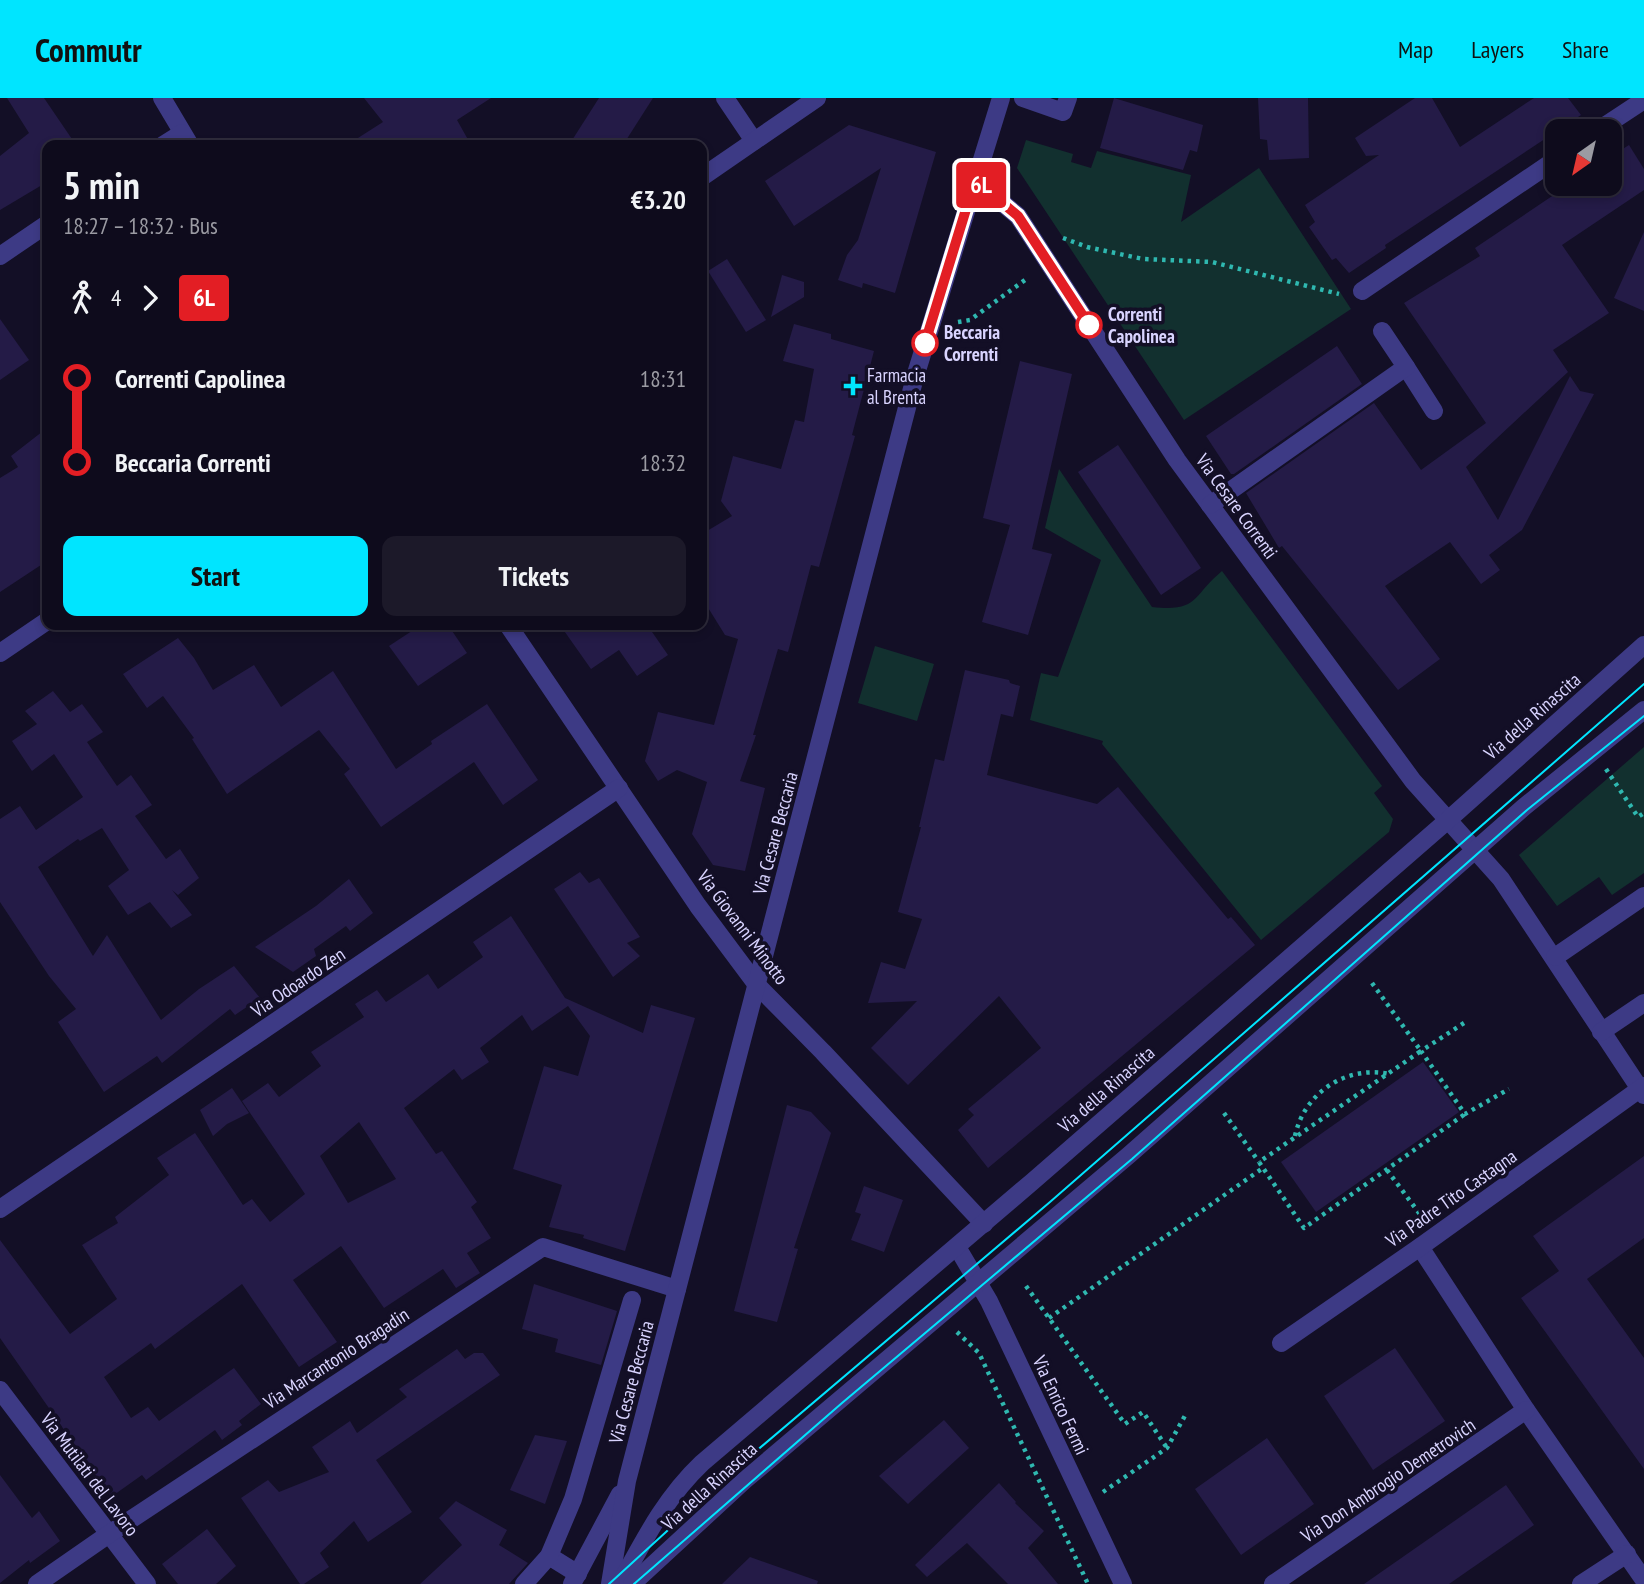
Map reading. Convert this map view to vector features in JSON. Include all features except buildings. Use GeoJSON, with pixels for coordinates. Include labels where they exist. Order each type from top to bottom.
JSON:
{"type":"FeatureCollection","features":[{"type":"Feature","properties":{"kind":"street"},"geometry":{"type":"LineString","coordinates":[[162,98],[186,139]]}},
{"type":"Feature","properties":{"kind":"street"},"geometry":{"type":"LineString","coordinates":[[724,98],[754,141]]}},
{"type":"Feature","properties":{"kind":"street"},"geometry":{"type":"LineString","coordinates":[[707,174],[817,98]]}},
{"type":"Feature","properties":{"kind":"street","name":"Via Cesare Beccaria"},"geometry":{"type":"LineString","coordinates":[[610,1584],[627,1481],[915,377],[1001,98]]}},
{"type":"Feature","properties":{"kind":"street"},"geometry":{"type":"LineString","coordinates":[[1023,98],[1063,112],[1068,98]]}},
{"type":"Feature","properties":{"kind":"street"},"geometry":{"type":"LineString","coordinates":[[1615,119],[1644,100]]}},
{"type":"Feature","properties":{"kind":"street"},"geometry":{"type":"LineString","coordinates":[[1362,291],[1545,167]]}},
{"type":"Feature","properties":{"kind":"street","name":"Via Cesare Correnti"},"geometry":{"type":"LineString","coordinates":[[975,180],[1018,216],[1177,460],[1413,781],[1501,879],[1555,957]]}},
{"type":"Feature","properties":{"kind":"street"},"geometry":{"type":"LineString","coordinates":[[0,256],[42,227]]}},
{"type":"Feature","properties":{"kind":"street"},"geometry":{"type":"LineString","coordinates":[[1382,331],[1434,411]]}},
{"type":"Feature","properties":{"kind":"street"},"geometry":{"type":"LineString","coordinates":[[1210,505],[1406,368]]}},
{"type":"Feature","properties":{"kind":"street"},"geometry":{"type":"LineString","coordinates":[[0,653],[42,624]]}},
{"type":"Feature","properties":{"kind":"street","name":"Via Giovanni Minotto"},"geometry":{"type":"LineString","coordinates":[[511,630],[698,906],[757,985],[984,1224]]}},
{"type":"Feature","properties":{"kind":"street","name":"Via della Rinascita"},"geometry":{"type":"LineString","coordinates":[[620,1584],[653,1523],[687,1477],[717,1449],[984,1224],[1448,820],[1644,645]]}},
{"type":"Feature","properties":{"kind":"street","name":"Via della Rinascita"},"geometry":{"type":"LineString","coordinates":[[632,1584],[745,1480],[1129,1155],[1524,807],[1644,710]]}},
{"type":"Feature","properties":{"kind":"street","name":"Via Odoardo Zen"},"geometry":{"type":"LineString","coordinates":[[0,1209],[619,788]]}},
{"type":"Feature","properties":{"kind":"street"},"geometry":{"type":"LineString","coordinates":[[1643,1090],[1601,1032],[1555,957],[1644,896]]}},
{"type":"Feature","properties":{"kind":"street"},"geometry":{"type":"LineString","coordinates":[[1601,1032],[1644,1003]]}},
{"type":"Feature","properties":{"kind":"street","name":"Via Padre Tito Castagna"},"geometry":{"type":"LineString","coordinates":[[1281,1342],[1643,1090]]}},
{"type":"Feature","properties":{"kind":"street","name":"Via Marcantonio Bragadin"},"geometry":{"type":"LineString","coordinates":[[37,1584],[543,1247],[677,1289]]}},
{"type":"Feature","properties":{"kind":"street","name":"Via Enrico Fermi"},"geometry":{"type":"LineString","coordinates":[[957,1247],[979,1283],[1123,1584]]}},
{"type":"Feature","properties":{"kind":"street"},"geometry":{"type":"LineString","coordinates":[[1420,1247],[1527,1410],[1644,1580]]}},
{"type":"Feature","properties":{"kind":"street"},"geometry":{"type":"LineString","coordinates":[[524,1584],[550,1556],[573,1499],[632,1300]]}},
{"type":"Feature","properties":{"kind":"street","name":"Via Mutilati del Lavoro"},"geometry":{"type":"LineString","coordinates":[[0,1390],[146,1584]]}},
{"type":"Feature","properties":{"kind":"street","name":"Via Don Ambrogio Demetrovich"},"geometry":{"type":"LineString","coordinates":[[1273,1584],[1527,1410]]}},
{"type":"Feature","properties":{"kind":"street"},"geometry":{"type":"LineString","coordinates":[[550,1556],[575,1579],[627,1481]]}},
{"type":"Feature","properties":{"kind":"street"},"geometry":{"type":"LineString","coordinates":[[1581,1584],[1626,1555]]}},
{"type":"Feature","properties":{"kind":"path"},"geometry":{"type":"LineString","coordinates":[[1063,238],[1087,247],[1143,259],[1212,262],[1348,298],[1362,291]]}},
{"type":"Feature","properties":{"kind":"path"},"geometry":{"type":"LineString","coordinates":[[954,323],[970,320],[1025,280]]}},
{"type":"Feature","properties":{"kind":"path"},"geometry":{"type":"LineString","coordinates":[[1604,765],[1638,817],[1644,813]]}},
{"type":"Feature","properties":{"kind":"path"},"geometry":{"type":"LineString","coordinates":[[1372,983],[1465,1114]]}},
{"type":"Feature","properties":{"kind":"path"},"geometry":{"type":"LineString","coordinates":[[1259,1162],[1464,1023]]}},
{"type":"Feature","properties":{"kind":"path"},"geometry":{"type":"LineString","coordinates":[[1295,1137],[1305,1110],[1325,1088],[1357,1073],[1369,1071],[1389,1074]]}},
{"type":"Feature","properties":{"kind":"path"},"geometry":{"type":"LineString","coordinates":[[1224,1113],[1304,1228],[1465,1114],[1509,1089]]}},
{"type":"Feature","properties":{"kind":"path"},"geometry":{"type":"LineString","coordinates":[[1049,1318],[1263,1168]]}},
{"type":"Feature","properties":{"kind":"path"},"geometry":{"type":"LineString","coordinates":[[1387,1170],[1422,1218]]}},
{"type":"Feature","properties":{"kind":"path"},"geometry":{"type":"LineString","coordinates":[[1027,1286],[1125,1424],[1143,1412],[1167,1448]]}},
{"type":"Feature","properties":{"kind":"path"},"geometry":{"type":"LineString","coordinates":[[957,1332],[979,1353],[1088,1584]]}},
{"type":"Feature","properties":{"kind":"path"},"geometry":{"type":"LineString","coordinates":[[1085,1504],[1167,1448],[1186,1412]]}},
{"type":"Feature","properties":{"kind":"green space"},"geometry":{"type":"Polygon","coordinates":[[[1026,140],[1073,154],[1071,162],[1091,168],[1097,151],[1191,175],[1181,222],[1259,168],[1351,309],[1184,420],[1017,168],[1026,140]]]}},
{"type":"Feature","properties":{"kind":"green space"},"geometry":{"type":"Polygon","coordinates":[[[1059,469],[1152,607],[1187,605],[1222,571],[1382,786],[1374,793],[1393,819],[1389,832],[1261,940],[1102,744],[1103,741],[1030,720],[1041,673],[1058,677],[1101,560],[1045,528],[1059,469]]]}},
{"type":"Feature","properties":{"kind":"green space"},"geometry":{"type":"Polygon","coordinates":[[[875,646],[934,664],[917,721],[858,703],[875,646]]]}},
{"type":"Feature","properties":{"kind":"green space"},"geometry":{"type":"Polygon","coordinates":[[[1644,747],[1644,873],[1612,895],[1599,877],[1557,906],[1519,855],[1644,747]]]}},
{"type":"Feature","properties":{"kind":"tram line"},"geometry":{"type":"LineString","coordinates":[[609,1584],[735,1469],[1050,1202],[1644,684]]}},
{"type":"Feature","properties":{"kind":"tram line"},"geometry":{"type":"LineString","coordinates":[[634,1584],[842,1403],[1132,1159],[1527,810],[1644,716]]}},
{"type":"Feature","properties":{"kind":"bus line","name":"6L"},"geometry":{"type":"LineString","coordinates":[[925,343],[975,180],[1018,216],[1089,325]]}},
{"type":"Feature","properties":{"kind":"place","name":"Correnti Capolinea"},"geometry":{"type":"Point","coordinates":[1089,325]}},
{"type":"Feature","properties":{"kind":"place","name":"Beccaria Correnti"},"geometry":{"type":"Point","coordinates":[925,343]}},
{"type":"Feature","properties":{"kind":"place","name":"Farmacia al Brenta"},"geometry":{"type":"Point","coordinates":[853,386]}}]}
